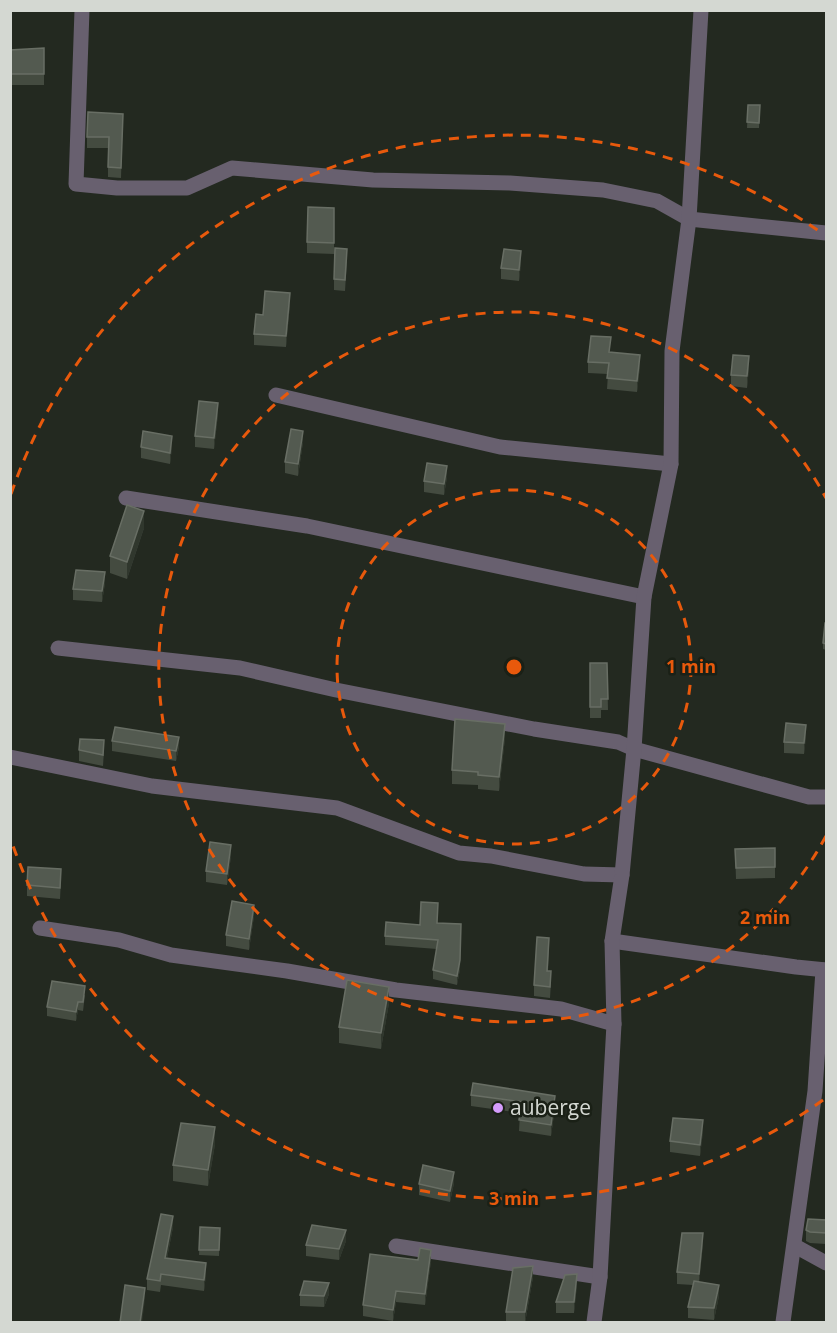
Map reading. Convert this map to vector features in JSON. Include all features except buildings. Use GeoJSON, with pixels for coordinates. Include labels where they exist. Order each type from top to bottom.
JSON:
{"type":"FeatureCollection","features":[{"type":"Feature","properties":{"kind":"street"},"geometry":{"type":"LineString","coordinates":[[82,10],[76,184],[117,188],[187,188],[232,168],[373,180],[510,183],[603,190],[657,201],[690,219],[826,233]]}},
{"type":"Feature","properties":{"kind":"street"},"geometry":{"type":"LineString","coordinates":[[594,1323],[600,1277],[614,1024],[612,941],[622,875],[634,749],[644,597],[671,464],[672,351],[690,219],[701,10]]}},
{"type":"Feature","properties":{"kind":"street"},"geometry":{"type":"LineString","coordinates":[[276,395],[500,447],[671,464]]}},
{"type":"Feature","properties":{"kind":"street"},"geometry":{"type":"LineString","coordinates":[[126,498],[307,526],[644,597]]}},
{"type":"Feature","properties":{"kind":"street"},"geometry":{"type":"LineString","coordinates":[[58,648],[240,668],[429,709],[618,742],[634,749],[809,797],[826,797]]}},
{"type":"Feature","properties":{"kind":"street"},"geometry":{"type":"LineString","coordinates":[[10,757],[152,786],[337,808],[459,853],[491,856],[584,874],[622,875]]}},
{"type":"Feature","properties":{"kind":"street"},"geometry":{"type":"LineString","coordinates":[[40,928],[119,940],[171,955],[287,971],[396,990],[561,1009],[614,1024]]}},
{"type":"Feature","properties":{"kind":"street"},"geometry":{"type":"LineString","coordinates":[[612,941],[825,970],[821,1092],[783,1323]]}},
{"type":"Feature","properties":{"kind":"street"},"geometry":{"type":"LineString","coordinates":[[396,1246],[600,1277]]}},
{"type":"Feature","properties":{"kind":"street"},"geometry":{"type":"LineString","coordinates":[[795,1246],[826,1263]]}},
{"type":"Feature","properties":{"kind":"place","name":"auberge"},"geometry":{"type":"Point","coordinates":[498,1108]}}]}
